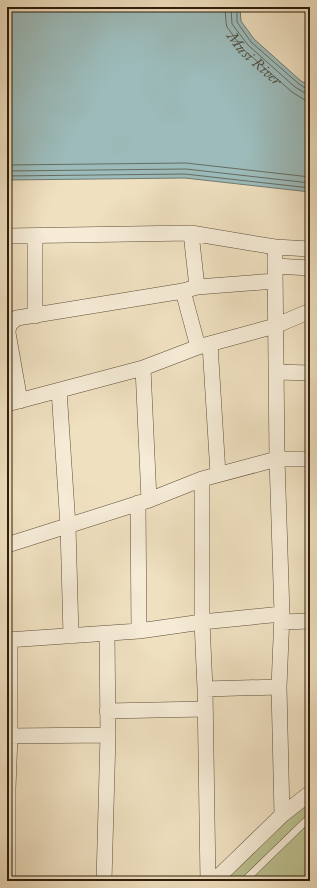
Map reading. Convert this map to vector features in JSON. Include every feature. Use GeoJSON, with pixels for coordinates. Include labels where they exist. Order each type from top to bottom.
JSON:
{"type":"FeatureCollection","features":[{"type":"Feature","properties":{"kind":"street"},"geometry":{"type":"LineString","coordinates":[[191,233],[197,287]]}},
{"type":"Feature","properties":{"kind":"street"},"geometry":{"type":"LineString","coordinates":[[7,236],[191,233],[275,247],[310,249]]}},
{"type":"Feature","properties":{"kind":"street"},"geometry":{"type":"LineString","coordinates":[[35,236],[35,316]]}},
{"type":"Feature","properties":{"kind":"street"},"geometry":{"type":"LineString","coordinates":[[275,247],[277,459],[282,618],[279,688],[282,815]]}},
{"type":"Feature","properties":{"kind":"street"},"geometry":{"type":"LineString","coordinates":[[310,268],[197,287],[183,291],[17,318],[8,328],[13,402],[143,368],[204,345],[276,326],[310,311]]}},
{"type":"Feature","properties":{"kind":"street"},"geometry":{"type":"LineString","coordinates":[[183,291],[204,345],[218,474]]}},
{"type":"Feature","properties":{"kind":"street"},"geometry":{"type":"LineString","coordinates":[[139,631],[144,502],[143,368]]}},
{"type":"Feature","properties":{"kind":"street"},"geometry":{"type":"LineString","coordinates":[[277,372],[310,373]]}},
{"type":"Feature","properties":{"kind":"street"},"geometry":{"type":"LineString","coordinates":[[59,390],[68,526],[71,636]]}},
{"type":"Feature","properties":{"kind":"street"},"geometry":{"type":"LineString","coordinates":[[7,545],[144,502],[218,474],[277,459],[310,459]]}},
{"type":"Feature","properties":{"kind":"street"},"geometry":{"type":"LineString","coordinates":[[202,479],[202,622],[205,689],[208,881]]}},
{"type":"Feature","properties":{"kind":"street"},"geometry":{"type":"LineString","coordinates":[[8,881],[7,788],[9,640],[139,631],[202,622],[282,618],[310,621]]}},
{"type":"Feature","properties":{"kind":"street"},"geometry":{"type":"LineString","coordinates":[[104,881],[108,735],[106,634]]}},
{"type":"Feature","properties":{"kind":"street"},"geometry":{"type":"LineString","coordinates":[[205,689],[279,688]]}},
{"type":"Feature","properties":{"kind":"street"},"geometry":{"type":"LineString","coordinates":[[107,711],[205,709]]}},
{"type":"Feature","properties":{"kind":"street"},"geometry":{"type":"LineString","coordinates":[[8,736],[108,735]]}},
{"type":"Feature","properties":{"kind":"street"},"geometry":{"type":"LineString","coordinates":[[214,881],[282,815],[310,793]]}},
{"type":"Feature","properties":{"kind":"lane"},"geometry":{"type":"LineString","coordinates":[[244,881],[310,817]]}},
{"type":"Feature","properties":{"kind":"green space"},"geometry":{"type":"Polygon","coordinates":[[[310,799],[310,881],[225,881],[242,862],[310,799]]]}},
{"type":"Feature","properties":{"kind":"water","name":"Musi River"},"geometry":{"type":"Polygon","coordinates":[[[7,7],[241,7],[241,21],[254,39],[301,81],[310,86],[310,192],[185,178],[7,180],[7,7]]]}}]}
